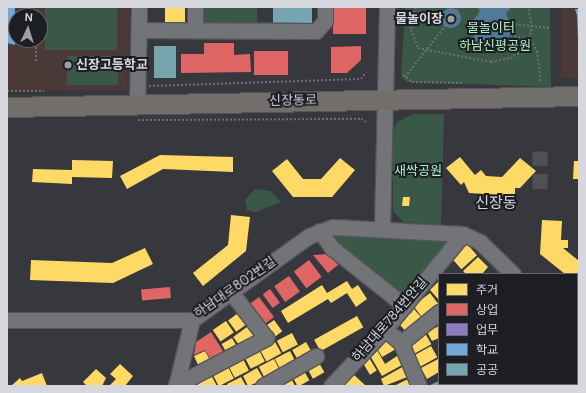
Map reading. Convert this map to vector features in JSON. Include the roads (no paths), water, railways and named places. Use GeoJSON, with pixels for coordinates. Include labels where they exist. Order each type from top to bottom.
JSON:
{"type":"FeatureCollection","features":[{"type":"Feature","properties":{"kind":"main road","name":"신장동로"},"geometry":{"type":"LineString","coordinates":[[7,107],[134,112],[384,100],[579,96]]}},
{"type":"Feature","properties":{"kind":"street"},"geometry":{"type":"LineString","coordinates":[[134,112],[139,7]]}},
{"type":"Feature","properties":{"kind":"street"},"geometry":{"type":"LineString","coordinates":[[195,7],[195,30]]}},
{"type":"Feature","properties":{"kind":"street"},"geometry":{"type":"LineString","coordinates":[[139,30],[316,31],[325,20],[325,7]]}},
{"type":"Feature","properties":{"kind":"street"},"geometry":{"type":"LineString","coordinates":[[382,229],[387,7]]}},
{"type":"Feature","properties":{"kind":"street","name":"하남대로802번길"},"geometry":{"type":"LineString","coordinates":[[7,320],[192,320],[230,292],[320,231],[333,227],[463,234],[480,242],[512,273]]}},
{"type":"Feature","properties":{"kind":"street"},"geometry":{"type":"LineString","coordinates":[[320,231],[332,248],[405,306]]}},
{"type":"Feature","properties":{"kind":"street","name":"하남대로784번안길"},"geometry":{"type":"LineString","coordinates":[[331,386],[405,306],[463,234]]}},
{"type":"Feature","properties":{"kind":"street"},"geometry":{"type":"LineString","coordinates":[[176,386],[266,338],[230,292]]}},
{"type":"Feature","properties":{"kind":"street"},"geometry":{"type":"LineString","coordinates":[[400,343],[438,316]]}},
{"type":"Feature","properties":{"kind":"street"},"geometry":{"type":"LineString","coordinates":[[176,386],[192,320]]}},
{"type":"Feature","properties":{"kind":"street"},"geometry":{"type":"LineString","coordinates":[[385,329],[400,343],[418,386]]}},
{"type":"Feature","properties":{"kind":"street"},"geometry":{"type":"LineString","coordinates":[[263,386],[316,356]]}},
{"type":"Feature","properties":{"kind":"water","name":"물놀이터"},"geometry":{"type":"Polygon","coordinates":[[[477,7],[511,7],[506,14],[511,24],[510,35],[501,46],[484,47],[475,41],[471,24],[480,11],[477,7]]]}},
{"type":"Feature","properties":{"kind":"water","name":"물놀이장"},"geometry":{"type":"Polygon","coordinates":[[[451,8],[458,11],[461,18],[458,25],[451,28],[444,25],[441,18],[444,11],[451,8]]]}},
{"type":"Feature","properties":{"kind":"tunnel"},"geometry":{"type":"LineString","coordinates":[[540,151],[540,191]]}},
{"type":"Feature","properties":{"kind":"place","name":"물놀이장"},"geometry":{"type":"Point","coordinates":[451,19]}},
{"type":"Feature","properties":{"kind":"place","name":"신장고등학교"},"geometry":{"type":"Point","coordinates":[68,65]}},
{"type":"Feature","properties":{"kind":"district","name":"신장동"},"geometry":{"type":"Point","coordinates":[496,204]}},
{"type":"Feature","properties":{"kind":"park label","name":"하남신평공원"},"geometry":{"type":"Point","coordinates":[495,46]}},
{"type":"Feature","properties":{"kind":"park label","name":"새싹공원"},"geometry":{"type":"Point","coordinates":[418,171]}}]}
